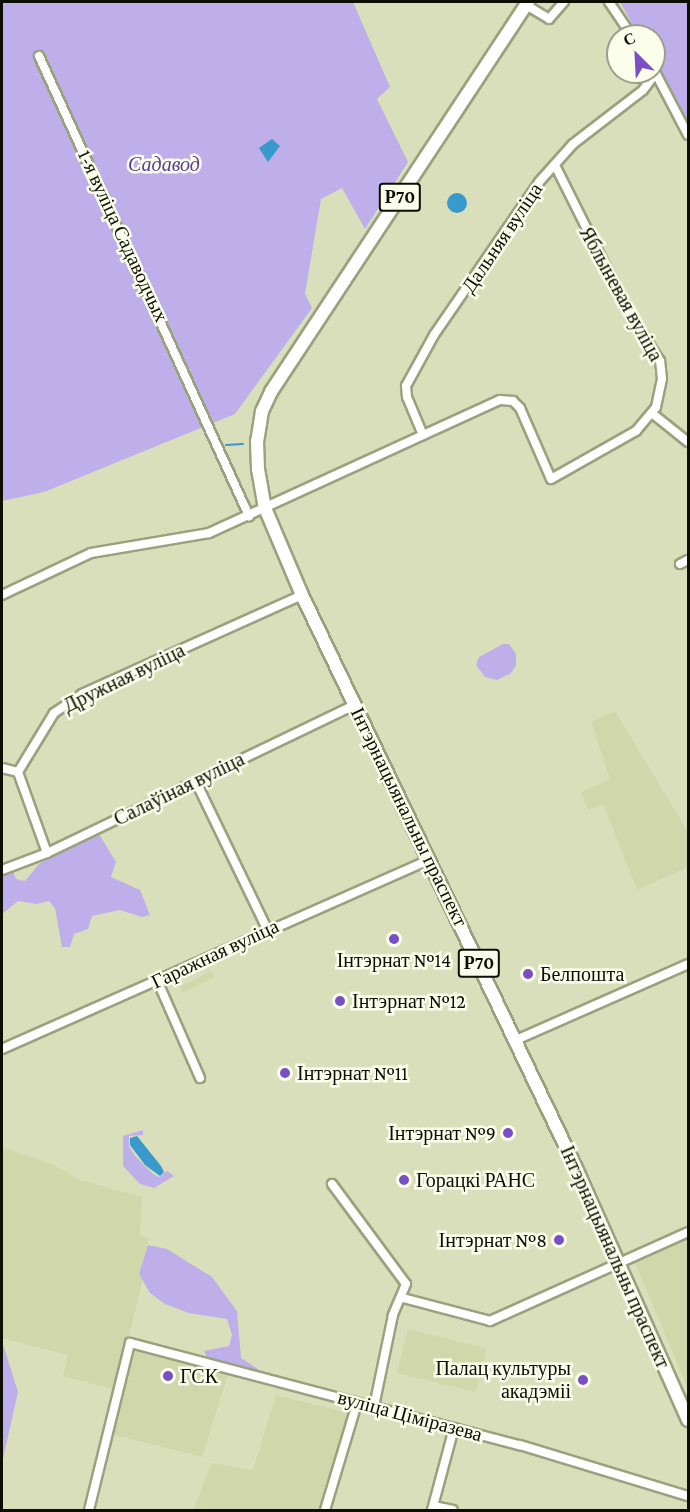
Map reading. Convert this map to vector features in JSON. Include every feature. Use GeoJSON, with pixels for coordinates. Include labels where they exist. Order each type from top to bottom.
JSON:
{"type":"FeatureCollection","features":[{"type":"Feature","properties":{"kind":"main road","name":"Р70"},"geometry":{"type":"LineString","coordinates":[[265,508],[257,441],[262,411],[271,393],[527,3]]}},
{"type":"Feature","properties":{"kind":"main road","name":"Інтэрнацыянальны праспект"},"geometry":{"type":"LineString","coordinates":[[265,508],[303,595],[516,1040],[620,1265],[688,1420]]}},
{"type":"Feature","properties":{"kind":"street"},"geometry":{"type":"LineString","coordinates":[[527,3],[549,19],[564,2]]}},
{"type":"Feature","properties":{"kind":"street"},"geometry":{"type":"LineString","coordinates":[[609,2],[624,24]]}},
{"type":"Feature","properties":{"kind":"street","name":"1-я вуліца Садаводчых"},"geometry":{"type":"LineString","coordinates":[[39,56],[206,417],[249,516]]}},
{"type":"Feature","properties":{"kind":"street","name":"Дальняя вуліца"},"geometry":{"type":"LineString","coordinates":[[423,435],[407,397],[406,386],[434,335],[471,286],[510,220],[555,165],[573,144],[643,90],[647,84]]}},
{"type":"Feature","properties":{"kind":"street"},"geometry":{"type":"LineString","coordinates":[[662,84],[688,135]]}},
{"type":"Feature","properties":{"kind":"street","name":"Яблыневая вуліца"},"geometry":{"type":"LineString","coordinates":[[555,165],[630,315],[660,361],[662,379],[653,414]]}},
{"type":"Feature","properties":{"kind":"street"},"geometry":{"type":"LineString","coordinates":[[2,595],[91,553],[151,540],[194,538],[249,516],[500,400],[513,401],[522,411],[551,479],[623,440],[653,414],[688,442]]}},
{"type":"Feature","properties":{"kind":"street"},"geometry":{"type":"LineString","coordinates":[[680,564],[688,560]]}},
{"type":"Feature","properties":{"kind":"street","name":"Дружная вуліца"},"geometry":{"type":"LineString","coordinates":[[18,772],[40,731],[66,702],[303,595]]}},
{"type":"Feature","properties":{"kind":"street","name":"Салаўіная вуліца"},"geometry":{"type":"LineString","coordinates":[[2,870],[47,853],[355,705]]}},
{"type":"Feature","properties":{"kind":"street"},"geometry":{"type":"LineString","coordinates":[[2,768],[18,772],[47,853]]}},
{"type":"Feature","properties":{"kind":"street"},"geometry":{"type":"LineString","coordinates":[[196,782],[267,929]]}},
{"type":"Feature","properties":{"kind":"street","name":"Гаражная вуліца"},"geometry":{"type":"LineString","coordinates":[[2,1049],[267,929],[429,860]]}},
{"type":"Feature","properties":{"kind":"street"},"geometry":{"type":"LineString","coordinates":[[516,1040],[688,964]]}},
{"type":"Feature","properties":{"kind":"street"},"geometry":{"type":"LineString","coordinates":[[157,980],[200,1078]]}},
{"type":"Feature","properties":{"kind":"street"},"geometry":{"type":"LineString","coordinates":[[332,1184],[398,1268],[406,1284],[404,1298],[393,1315],[374,1407]]}},
{"type":"Feature","properties":{"kind":"street"},"geometry":{"type":"LineString","coordinates":[[404,1298],[490,1321],[620,1265],[688,1232]]}},
{"type":"Feature","properties":{"kind":"street","name":"вуліца Ціміразева"},"geometry":{"type":"LineString","coordinates":[[88,1510],[130,1343],[454,1428],[688,1496]]}},
{"type":"Feature","properties":{"kind":"street"},"geometry":{"type":"LineString","coordinates":[[325,1510],[357,1403]]}},
{"type":"Feature","properties":{"kind":"street"},"geometry":{"type":"LineString","coordinates":[[453,1510],[433,1508],[454,1428]]}},
{"type":"Feature","properties":{"kind":"shaded area"},"geometry":{"type":"Polygon","coordinates":[[[615,711],[688,832],[688,867],[637,890],[603,804],[588,810],[581,792],[610,779],[591,722],[615,711]]]}},
{"type":"Feature","properties":{"kind":"shaded area"},"geometry":{"type":"Polygon","coordinates":[[[211,971],[214,977],[183,993],[180,987],[211,971]]]}},
{"type":"Feature","properties":{"kind":"shaded area"},"geometry":{"type":"Polygon","coordinates":[[[2,1147],[54,1165],[80,1180],[142,1197],[140,1235],[149,1238],[139,1277],[143,1279],[126,1348],[228,1375],[202,1457],[114,1435],[124,1392],[63,1376],[68,1355],[2,1338],[2,1147]]]}},
{"type":"Feature","properties":{"kind":"shaded area"},"geometry":{"type":"Polygon","coordinates":[[[688,1238],[688,1389],[635,1263],[688,1238]]]}},
{"type":"Feature","properties":{"kind":"shaded area"},"geometry":{"type":"Polygon","coordinates":[[[408,1329],[487,1349],[476,1392],[397,1373],[408,1329]]]}},
{"type":"Feature","properties":{"kind":"shaded area"},"geometry":{"type":"Polygon","coordinates":[[[276,1395],[349,1413],[322,1510],[194,1510],[211,1463],[253,1470],[276,1395]]]}},
{"type":"Feature","properties":{"kind":"green space","name":"Садавод"},"geometry":{"type":"Polygon","coordinates":[[[2,2],[353,2],[390,87],[377,99],[408,162],[365,229],[342,188],[321,199],[305,294],[312,308],[235,414],[44,492],[2,501],[2,2]]]}},
{"type":"Feature","properties":{"kind":"green space"},"geometry":{"type":"Polygon","coordinates":[[[620,2],[688,2],[688,129],[664,84],[666,24],[632,24],[620,2]]]}},
{"type":"Feature","properties":{"kind":"green space"},"geometry":{"type":"Polygon","coordinates":[[[503,644],[509,644],[516,654],[516,666],[510,674],[497,680],[485,677],[476,665],[479,657],[503,644]]]}},
{"type":"Feature","properties":{"kind":"green space"},"geometry":{"type":"Polygon","coordinates":[[[99,834],[116,862],[111,877],[140,890],[150,915],[142,917],[120,910],[92,916],[88,929],[74,934],[70,947],[62,947],[55,908],[49,901],[37,904],[18,901],[2,914],[2,874],[13,871],[16,879],[25,881],[39,864],[99,834]]]}},
{"type":"Feature","properties":{"kind":"green space"},"geometry":{"type":"Polygon","coordinates":[[[143,1130],[143,1135],[129,1136],[129,1146],[135,1156],[153,1174],[159,1177],[167,1171],[174,1176],[154,1188],[140,1184],[123,1166],[123,1136],[143,1130]]]}},
{"type":"Feature","properties":{"kind":"green space"},"geometry":{"type":"Polygon","coordinates":[[[148,1245],[167,1249],[212,1277],[237,1311],[241,1358],[264,1373],[207,1357],[204,1351],[229,1346],[232,1335],[227,1319],[189,1313],[165,1304],[150,1293],[139,1274],[148,1245]]]}},
{"type":"Feature","properties":{"kind":"green space"},"geometry":{"type":"Polygon","coordinates":[[[2,1341],[18,1392],[2,1463],[2,1341]]]}},
{"type":"Feature","properties":{"kind":"water"},"geometry":{"type":"Polygon","coordinates":[[[272,139],[280,146],[268,162],[259,148],[272,139]]]}},
{"type":"Feature","properties":{"kind":"water"},"geometry":{"type":"Polygon","coordinates":[[[457,193],[464,196],[467,203],[464,210],[457,213],[450,210],[447,203],[450,196],[457,193]]]}},
{"type":"Feature","properties":{"kind":"water"},"geometry":{"type":"Polygon","coordinates":[[[137,1136],[161,1166],[164,1172],[160,1176],[145,1165],[130,1145],[130,1138],[137,1136]]]}},
{"type":"Feature","properties":{"kind":"waterway"},"geometry":{"type":"LineString","coordinates":[[226,445],[243,444]]}},
{"type":"Feature","properties":{"kind":"place","name":"Інтэрнат №14"},"geometry":{"type":"Point","coordinates":[394,939]}},
{"type":"Feature","properties":{"kind":"place","name":"Белпошта"},"geometry":{"type":"Point","coordinates":[528,974]}},
{"type":"Feature","properties":{"kind":"place","name":"Інтэрнат №12"},"geometry":{"type":"Point","coordinates":[340,1001]}},
{"type":"Feature","properties":{"kind":"place","name":"Інтэрнат №11"},"geometry":{"type":"Point","coordinates":[285,1073]}},
{"type":"Feature","properties":{"kind":"place","name":"Інтэрнат №9"},"geometry":{"type":"Point","coordinates":[508,1133]}},
{"type":"Feature","properties":{"kind":"place","name":"Горацкі РАНС"},"geometry":{"type":"Point","coordinates":[404,1180]}},
{"type":"Feature","properties":{"kind":"place","name":"Інтэрнат №8"},"geometry":{"type":"Point","coordinates":[559,1240]}},
{"type":"Feature","properties":{"kind":"place","name":"ГСК"},"geometry":{"type":"Point","coordinates":[168,1376]}},
{"type":"Feature","properties":{"kind":"place","name":"Палац культуры акадэміі"},"geometry":{"type":"Point","coordinates":[583,1380]}}]}
